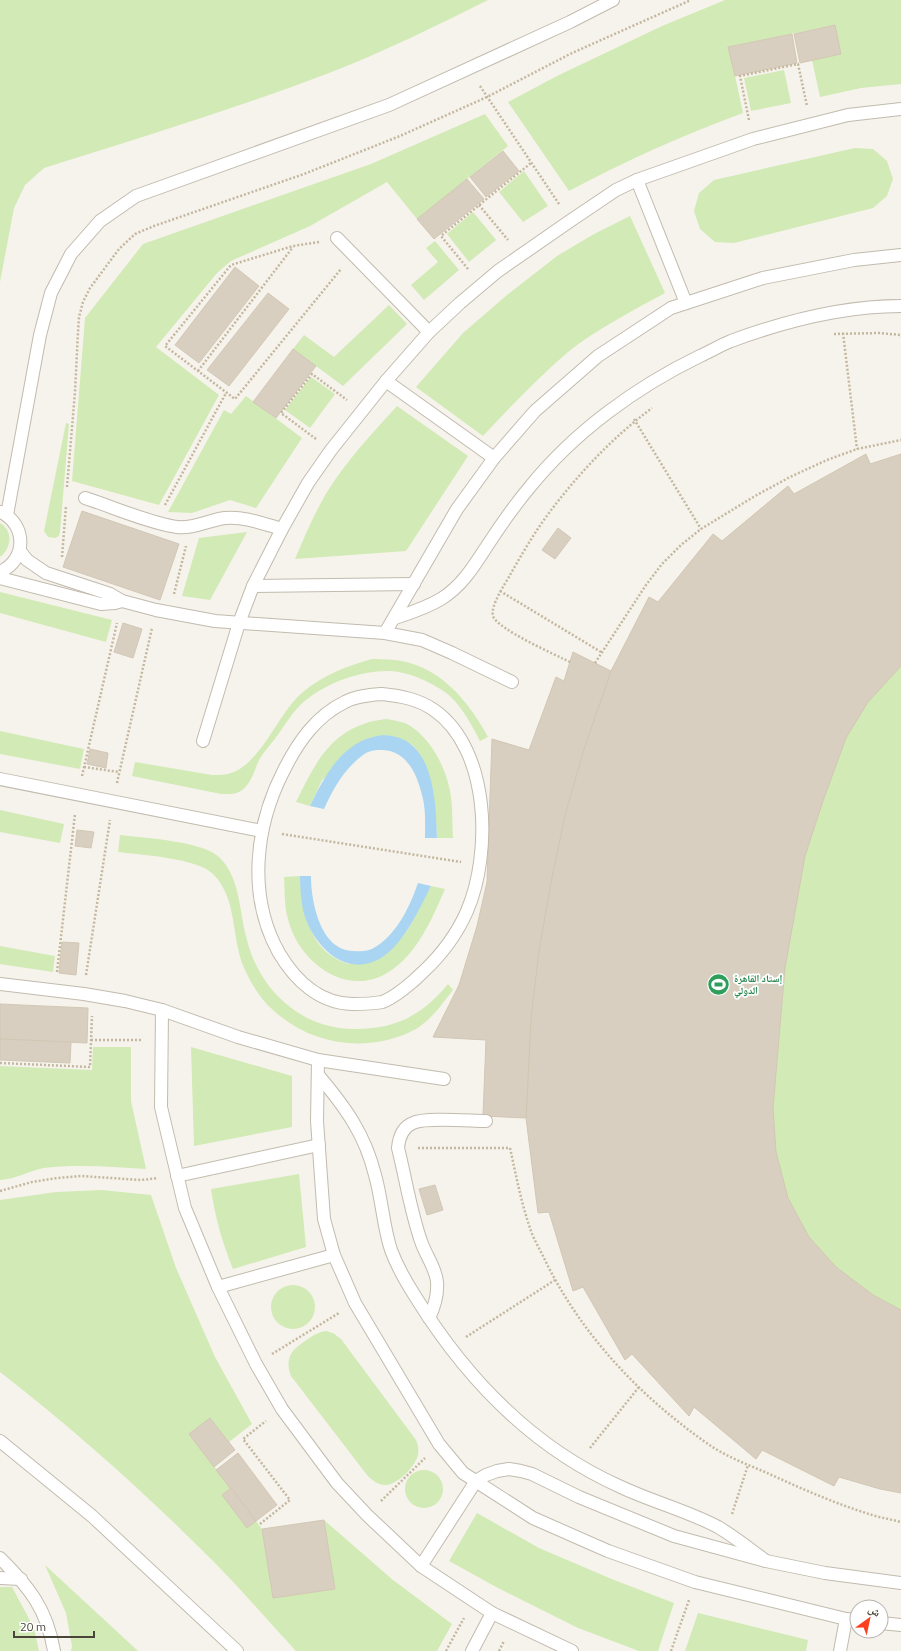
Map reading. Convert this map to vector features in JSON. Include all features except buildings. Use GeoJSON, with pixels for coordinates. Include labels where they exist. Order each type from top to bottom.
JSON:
{"type":"FeatureCollection","features":[{"type":"Feature","properties":{"kind":"lane"},"geometry":{"type":"LineString","coordinates":[[0,572],[15,561],[20,551],[21,541],[19,531],[14,522],[4,513],[40,335],[51,293],[71,254],[100,221],[136,196],[389,105],[613,0]]}},
{"type":"Feature","properties":{"kind":"lane"},"geometry":{"type":"LineString","coordinates":[[203,741],[239,622],[253,586],[282,529],[308,483],[331,450],[386,381],[429,332],[460,303],[481,285],[570,221],[616,190],[637,180],[753,138],[848,115],[901,109]]}},
{"type":"Feature","properties":{"kind":"lane"},"geometry":{"type":"LineString","coordinates":[[637,180],[686,303]]}},
{"type":"Feature","properties":{"kind":"lane"},"geometry":{"type":"LineString","coordinates":[[337,238],[429,332]]}},
{"type":"Feature","properties":{"kind":"lane"},"geometry":{"type":"LineString","coordinates":[[385,633],[457,510],[494,458],[535,410],[598,356],[671,308],[686,303],[763,278],[854,260],[901,255]]}},
{"type":"Feature","properties":{"kind":"lane"},"geometry":{"type":"LineString","coordinates":[[395,618],[420,610],[441,599],[460,584],[475,566],[487,546],[529,488],[548,466],[569,445],[598,421],[641,390],[684,364],[730,341],[778,325],[840,311],[901,306]]}},
{"type":"Feature","properties":{"kind":"lane"},"geometry":{"type":"LineString","coordinates":[[386,381],[494,458]]}},
{"type":"Feature","properties":{"kind":"lane"},"geometry":{"type":"LineString","coordinates":[[85,498],[156,522],[178,527],[191,526],[216,519],[240,518],[282,529]]}},
{"type":"Feature","properties":{"kind":"lane"},"geometry":{"type":"LineString","coordinates":[[20,551],[36,568],[46,573],[110,594],[122,601],[169,613],[215,621],[385,633],[422,640],[452,652],[512,682]]}},
{"type":"Feature","properties":{"kind":"lane"},"geometry":{"type":"LineString","coordinates":[[0,578],[101,604],[122,601]]}},
{"type":"Feature","properties":{"kind":"lane"},"geometry":{"type":"LineString","coordinates":[[253,586],[414,584]]}},
{"type":"Feature","properties":{"kind":"lane"},"geometry":{"type":"LineString","coordinates":[[382,694],[400,696],[418,701],[434,711],[448,723],[460,740],[476,777],[480,797],[483,836],[480,865],[474,892],[467,910],[451,939],[434,962],[418,977],[383,1001],[365,1004],[346,1004],[328,999],[312,991],[297,979],[273,942],[265,921],[260,900],[258,878],[262,831],[276,784],[298,744],[311,727],[327,713],[346,701],[364,696],[382,694]]}},
{"type":"Feature","properties":{"kind":"lane"},"geometry":{"type":"LineString","coordinates":[[0,779],[262,831]]}},
{"type":"Feature","properties":{"kind":"lane"},"geometry":{"type":"LineString","coordinates":[[0,984],[93,996],[162,1010],[238,1037],[318,1060],[444,1079]]}},
{"type":"Feature","properties":{"kind":"lane"},"geometry":{"type":"LineString","coordinates":[[162,1010],[161,1107],[185,1208],[218,1287],[256,1364],[282,1409],[337,1483],[367,1515],[421,1566],[492,1613],[572,1651]]}},
{"type":"Feature","properties":{"kind":"lane"},"geometry":{"type":"LineString","coordinates":[[318,1060],[319,1076],[317,1121],[324,1219],[334,1255],[355,1303],[439,1444],[463,1473],[533,1518],[608,1551],[695,1582],[849,1620]]}},
{"type":"Feature","properties":{"kind":"lane"},"geometry":{"type":"LineString","coordinates":[[319,1076],[350,1116],[360,1134],[375,1174],[391,1249],[414,1296],[464,1365],[479,1382],[526,1428],[557,1452],[621,1487],[718,1528],[766,1561]]}},
{"type":"Feature","properties":{"kind":"lane"},"geometry":{"type":"LineString","coordinates":[[429,1318],[435,1306],[438,1292],[437,1280],[422,1245],[416,1223],[398,1148],[399,1140],[404,1129],[414,1122],[425,1120],[486,1121]]}},
{"type":"Feature","properties":{"kind":"lane"},"geometry":{"type":"LineString","coordinates":[[177,1176],[319,1145]]}},
{"type":"Feature","properties":{"kind":"lane"},"geometry":{"type":"LineString","coordinates":[[218,1287],[334,1255]]}},
{"type":"Feature","properties":{"kind":"lane"},"geometry":{"type":"LineString","coordinates":[[0,1441],[92,1516],[237,1651]]}},
{"type":"Feature","properties":{"kind":"lane"},"geometry":{"type":"LineString","coordinates":[[421,1566],[476,1481],[497,1471],[509,1469],[532,1474],[579,1498],[674,1536],[766,1561],[825,1574],[901,1583]]}},
{"type":"Feature","properties":{"kind":"lane"},"geometry":{"type":"LineString","coordinates":[[0,1558],[21,1579],[38,1602],[51,1632],[54,1651]]}},
{"type":"Feature","properties":{"kind":"lane"},"geometry":{"type":"LineString","coordinates":[[0,1578],[21,1579]]}},
{"type":"Feature","properties":{"kind":"lane"},"geometry":{"type":"LineString","coordinates":[[472,1651],[492,1613]]}},
{"type":"Feature","properties":{"kind":"lane"},"geometry":{"type":"LineString","coordinates":[[889,1624],[901,1625]]}},
{"type":"Feature","properties":{"kind":"lane"},"geometry":{"type":"LineString","coordinates":[[840,1651],[849,1626]]}},
{"type":"Feature","properties":{"kind":"path"},"geometry":{"type":"LineString","coordinates":[[67,493],[79,317],[83,302],[90,288],[119,249],[135,234],[304,174],[385,142],[487,96],[572,53],[691,0]]}},
{"type":"Feature","properties":{"kind":"path"},"geometry":{"type":"LineString","coordinates":[[753,138],[740,76],[798,64],[811,124]]}},
{"type":"Feature","properties":{"kind":"path"},"geometry":{"type":"LineString","coordinates":[[468,68],[570,221]]}},
{"type":"Feature","properties":{"kind":"path"},"geometry":{"type":"LineString","coordinates":[[481,285],[441,236],[531,162]]}},
{"type":"Feature","properties":{"kind":"path"},"geometry":{"type":"LineString","coordinates":[[479,205],[521,256]]}},
{"type":"Feature","properties":{"kind":"path"},"geometry":{"type":"LineString","coordinates":[[337,238],[293,246],[231,265],[165,346],[235,399],[353,254]]}},
{"type":"Feature","properties":{"kind":"path"},"geometry":{"type":"LineString","coordinates":[[198,371],[293,246]]}},
{"type":"Feature","properties":{"kind":"path"},"geometry":{"type":"LineString","coordinates":[[828,335],[879,333],[901,335]]}},
{"type":"Feature","properties":{"kind":"path"},"geometry":{"type":"LineString","coordinates":[[845,348],[857,449]]}},
{"type":"Feature","properties":{"kind":"path"},"geometry":{"type":"LineString","coordinates":[[331,450],[281,413],[312,374],[362,411]]}},
{"type":"Feature","properties":{"kind":"path"},"geometry":{"type":"LineString","coordinates":[[156,522],[226,393]]}},
{"type":"Feature","properties":{"kind":"path"},"geometry":{"type":"LineString","coordinates":[[570,662],[509,631],[499,624],[493,617],[493,610],[500,591],[548,514],[572,483],[613,440],[634,421],[653,407]]}},
{"type":"Feature","properties":{"kind":"path"},"geometry":{"type":"LineString","coordinates":[[642,433],[701,528]]}},
{"type":"Feature","properties":{"kind":"path"},"geometry":{"type":"LineString","coordinates":[[595,663],[646,585],[662,564],[701,528],[790,477],[827,460],[857,449],[901,440]]}},
{"type":"Feature","properties":{"kind":"path"},"geometry":{"type":"LineString","coordinates":[[60,578],[66,500]]}},
{"type":"Feature","properties":{"kind":"path"},"geometry":{"type":"LineString","coordinates":[[169,613],[191,526]]}},
{"type":"Feature","properties":{"kind":"path"},"geometry":{"type":"LineString","coordinates":[[500,591],[601,652]]}},
{"type":"Feature","properties":{"kind":"path"},"geometry":{"type":"LineString","coordinates":[[84,767],[119,772]]}},
{"type":"Feature","properties":{"kind":"path"},"geometry":{"type":"LineString","coordinates":[[262,831],[480,865]]}},
{"type":"Feature","properties":{"kind":"path"},"geometry":{"type":"LineString","coordinates":[[0,1063],[90,1067],[93,996]]}},
{"type":"Feature","properties":{"kind":"path"},"geometry":{"type":"LineString","coordinates":[[91,1040],[162,1040]]}},
{"type":"Feature","properties":{"kind":"path"},"geometry":{"type":"LineString","coordinates":[[417,1148],[510,1148],[517,1182],[530,1228],[555,1280],[591,1334],[614,1362],[673,1418],[709,1445],[748,1465],[827,1500],[867,1514],[901,1522]]}},
{"type":"Feature","properties":{"kind":"path"},"geometry":{"type":"LineString","coordinates":[[0,1191],[32,1182],[57,1178],[81,1176],[141,1180],[177,1176]]}},
{"type":"Feature","properties":{"kind":"path"},"geometry":{"type":"LineString","coordinates":[[476,1331],[555,1280]]}},
{"type":"Feature","properties":{"kind":"path"},"geometry":{"type":"LineString","coordinates":[[256,1364],[355,1303]]}},
{"type":"Feature","properties":{"kind":"path"},"geometry":{"type":"LineString","coordinates":[[593,1444],[639,1387]]}},
{"type":"Feature","properties":{"kind":"path"},"geometry":{"type":"LineString","coordinates":[[260,1524],[290,1500],[243,1439],[282,1409]]}},
{"type":"Feature","properties":{"kind":"path"},"geometry":{"type":"LineString","coordinates":[[367,1515],[439,1444]]}},
{"type":"Feature","properties":{"kind":"path"},"geometry":{"type":"LineString","coordinates":[[733,1512],[748,1465]]}},
{"type":"Feature","properties":{"kind":"path"},"geometry":{"type":"LineString","coordinates":[[671,1651],[695,1582]]}},
{"type":"Feature","properties":{"kind":"path"},"geometry":{"type":"LineString","coordinates":[[446,1651],[473,1601]]}},
{"type":"Feature","properties":{"kind":"green space"},"geometry":{"type":"Polygon","coordinates":[[[0,0],[488,0],[389,48],[329,73],[223,111],[44,168],[25,185],[14,208],[0,282],[0,0]]]}},
{"type":"Feature","properties":{"kind":"green space"},"geometry":{"type":"Polygon","coordinates":[[[725,0],[901,0],[901,84],[861,88],[820,97],[812,60],[834,25],[729,47],[743,113],[654,149],[569,191],[508,102],[559,75],[662,26],[725,0]]]}},
{"type":"Feature","properties":{"kind":"green space"},"geometry":{"type":"Polygon","coordinates":[[[784,70],[791,103],[751,111],[744,78],[784,70]]]}},
{"type":"Feature","properties":{"kind":"green space"},"geometry":{"type":"Polygon","coordinates":[[[485,114],[508,146],[417,219],[387,182],[310,226],[231,261],[217,273],[156,347],[219,395],[159,505],[72,481],[85,318],[143,244],[371,164],[485,114]]]}},
{"type":"Feature","properties":{"kind":"green space"},"geometry":{"type":"Polygon","coordinates":[[[855,148],[873,149],[887,161],[893,179],[887,196],[873,208],[734,243],[715,242],[700,229],[694,211],[699,193],[714,180],[855,148]]]}},
{"type":"Feature","properties":{"kind":"green space"},"geometry":{"type":"Polygon","coordinates":[[[524,171],[548,206],[523,222],[499,192],[524,171]]]}},
{"type":"Feature","properties":{"kind":"green space"},"geometry":{"type":"Polygon","coordinates":[[[473,212],[496,240],[469,262],[447,234],[473,212]]]}},
{"type":"Feature","properties":{"kind":"green space"},"geometry":{"type":"Polygon","coordinates":[[[630,216],[665,293],[603,328],[568,352],[524,393],[483,436],[416,387],[463,333],[507,295],[557,256],[594,234],[630,216]]]}},
{"type":"Feature","properties":{"kind":"green space"},"geometry":{"type":"Polygon","coordinates":[[[435,241],[459,270],[424,300],[411,285],[438,262],[426,248],[435,241]]]}},
{"type":"Feature","properties":{"kind":"green space"},"geometry":{"type":"Polygon","coordinates":[[[389,305],[407,324],[343,386],[293,349],[304,335],[334,357],[389,305]]]}},
{"type":"Feature","properties":{"kind":"green space"},"geometry":{"type":"Polygon","coordinates":[[[311,377],[335,394],[310,428],[285,410],[311,377]]]}},
{"type":"Feature","properties":{"kind":"green space"},"geometry":{"type":"Polygon","coordinates":[[[246,396],[302,438],[256,508],[230,500],[192,513],[168,512],[224,410],[231,414],[246,396]]]}},
{"type":"Feature","properties":{"kind":"green space"},"geometry":{"type":"Polygon","coordinates":[[[397,406],[468,456],[406,551],[295,559],[314,517],[331,487],[358,450],[397,406]]]}},
{"type":"Feature","properties":{"kind":"green space"},"geometry":{"type":"Polygon","coordinates":[[[66,423],[69,424],[60,532],[59,536],[55,538],[48,537],[44,531],[66,423]]]}},
{"type":"Feature","properties":{"kind":"green space","name":"إستاد القاهرة الدولي"},"geometry":{"type":"Polygon","coordinates":[[[866,454],[871,464],[901,454],[901,1493],[839,1477],[834,1486],[763,1450],[756,1459],[694,1407],[689,1416],[632,1354],[583,1287],[573,1291],[549,1212],[538,1213],[526,1118],[483,1116],[486,1040],[433,1037],[459,985],[477,926],[487,883],[492,739],[529,750],[556,677],[564,681],[573,652],[611,671],[649,597],[658,602],[713,534],[722,541],[788,486],[794,494],[866,454]]]}},
{"type":"Feature","properties":{"kind":"green space"},"geometry":{"type":"Polygon","coordinates":[[[0,523],[4,526],[9,535],[9,545],[4,554],[0,557],[0,523]]]}},
{"type":"Feature","properties":{"kind":"green space"},"geometry":{"type":"Polygon","coordinates":[[[247,532],[210,600],[182,596],[199,538],[247,532]]]}},
{"type":"Feature","properties":{"kind":"green space"},"geometry":{"type":"Polygon","coordinates":[[[0,592],[112,620],[106,642],[0,613],[0,592]]]}},
{"type":"Feature","properties":{"kind":"green space"},"geometry":{"type":"Polygon","coordinates":[[[372,659],[410,663],[438,676],[461,697],[480,723],[488,737],[480,741],[459,706],[442,690],[424,680],[404,673],[380,671],[346,678],[324,688],[301,704],[264,752],[248,784],[239,792],[221,794],[132,776],[135,762],[212,775],[236,771],[255,756],[286,711],[303,692],[327,676],[372,659]]]}},
{"type":"Feature","properties":{"kind":"green space"},"geometry":{"type":"Polygon","coordinates":[[[386,719],[405,723],[414,728],[435,752],[448,781],[452,809],[453,838],[437,838],[434,800],[423,759],[416,749],[408,742],[384,735],[322,780],[310,806],[296,802],[320,758],[329,747],[353,728],[386,719]]]}},
{"type":"Feature","properties":{"kind":"green space"},"geometry":{"type":"Polygon","coordinates":[[[0,731],[84,749],[80,769],[0,754],[0,731]]]}},
{"type":"Feature","properties":{"kind":"green space"},"geometry":{"type":"Polygon","coordinates":[[[0,810],[64,824],[60,843],[0,832],[0,810]]]}},
{"type":"Feature","properties":{"kind":"green space"},"geometry":{"type":"Polygon","coordinates":[[[120,835],[187,844],[200,847],[219,857],[226,865],[235,884],[246,936],[252,955],[260,972],[271,988],[284,1002],[315,1022],[334,1027],[354,1029],[383,1026],[407,1018],[428,1005],[448,984],[453,990],[427,1021],[416,1029],[398,1037],[379,1042],[360,1043],[342,1042],[305,1032],[288,1022],[273,1010],[260,996],[253,985],[244,968],[240,956],[227,895],[213,874],[195,864],[168,858],[118,852],[120,835]]]}},
{"type":"Feature","properties":{"kind":"green space"},"geometry":{"type":"Polygon","coordinates":[[[300,876],[304,910],[312,933],[326,952],[338,960],[349,964],[396,944],[409,928],[431,886],[445,889],[429,924],[407,956],[387,973],[371,980],[355,981],[340,978],[326,971],[313,961],[302,949],[293,934],[286,909],[284,877],[300,876]]]}},
{"type":"Feature","properties":{"kind":"green space"},"geometry":{"type":"Polygon","coordinates":[[[0,946],[55,956],[53,972],[0,964],[0,946]]]}},
{"type":"Feature","properties":{"kind":"green space"},"geometry":{"type":"Polygon","coordinates":[[[93,1047],[131,1047],[131,1101],[146,1169],[70,1166],[44,1168],[12,1178],[0,1180],[0,1066],[92,1070],[93,1047]]]}},
{"type":"Feature","properties":{"kind":"green space"},"geometry":{"type":"Polygon","coordinates":[[[191,1047],[292,1076],[292,1127],[194,1146],[191,1047]]]}},
{"type":"Feature","properties":{"kind":"green space"},"geometry":{"type":"Polygon","coordinates":[[[299,1174],[306,1247],[233,1269],[219,1229],[211,1189],[299,1174]]]}},
{"type":"Feature","properties":{"kind":"green space"},"geometry":{"type":"Polygon","coordinates":[[[102,1190],[151,1195],[176,1268],[215,1357],[252,1424],[229,1442],[210,1418],[189,1434],[231,1488],[222,1495],[247,1527],[256,1521],[262,1529],[273,1598],[335,1589],[324,1520],[393,1580],[452,1624],[437,1651],[296,1651],[223,1571],[187,1535],[82,1439],[0,1372],[0,1200],[56,1192],[102,1190]]]}},
{"type":"Feature","properties":{"kind":"green space"},"geometry":{"type":"Polygon","coordinates":[[[289,1285],[297,1285],[302,1286],[309,1291],[314,1298],[314,1316],[309,1323],[302,1328],[289,1329],[281,1326],[274,1319],[271,1311],[271,1303],[274,1295],[281,1288],[289,1285]]]}},
{"type":"Feature","properties":{"kind":"green space"},"geometry":{"type":"Polygon","coordinates":[[[326,1331],[333,1333],[341,1339],[416,1440],[418,1455],[416,1460],[410,1470],[396,1482],[383,1485],[374,1481],[367,1475],[291,1376],[289,1369],[289,1358],[294,1350],[314,1335],[326,1331]]]}},
{"type":"Feature","properties":{"kind":"green space"},"geometry":{"type":"Polygon","coordinates":[[[420,1470],[428,1470],[440,1479],[443,1489],[440,1499],[434,1505],[428,1508],[420,1508],[408,1499],[405,1493],[405,1485],[414,1473],[420,1470]]]}},
{"type":"Feature","properties":{"kind":"green space"},"geometry":{"type":"Polygon","coordinates":[[[477,1513],[539,1548],[614,1580],[674,1603],[658,1651],[639,1651],[578,1628],[498,1588],[449,1561],[477,1513]]]}},
{"type":"Feature","properties":{"kind":"green space"},"geometry":{"type":"Polygon","coordinates":[[[45,1565],[138,1651],[71,1651],[72,1646],[66,1613],[45,1565]]]}},
{"type":"Feature","properties":{"kind":"green space"},"geometry":{"type":"Polygon","coordinates":[[[0,1587],[12,1587],[34,1628],[39,1651],[0,1651],[0,1587]]]}},
{"type":"Feature","properties":{"kind":"green space"},"geometry":{"type":"Polygon","coordinates":[[[698,1613],[808,1640],[806,1651],[685,1651],[698,1613]]]}},
{"type":"Feature","properties":{"kind":"water"},"geometry":{"type":"Polygon","coordinates":[[[384,735],[393,736],[408,742],[417,750],[424,761],[429,773],[435,799],[437,838],[425,838],[423,800],[420,787],[413,771],[403,758],[389,751],[376,750],[365,754],[345,773],[335,787],[324,809],[310,806],[330,770],[347,751],[358,743],[370,738],[384,735]]]}},
{"type":"Feature","properties":{"kind":"water"},"geometry":{"type":"Polygon","coordinates":[[[300,876],[311,876],[313,898],[325,933],[342,949],[353,951],[365,951],[374,948],[384,940],[402,918],[418,883],[431,886],[422,905],[397,944],[381,958],[367,964],[354,964],[342,961],[331,955],[313,935],[303,910],[300,876]]]}},
{"type":"Feature","properties":{"kind":"place","name":"إستاد القاهرة الدولي"},"geometry":{"type":"Point","coordinates":[718,984]}}]}
